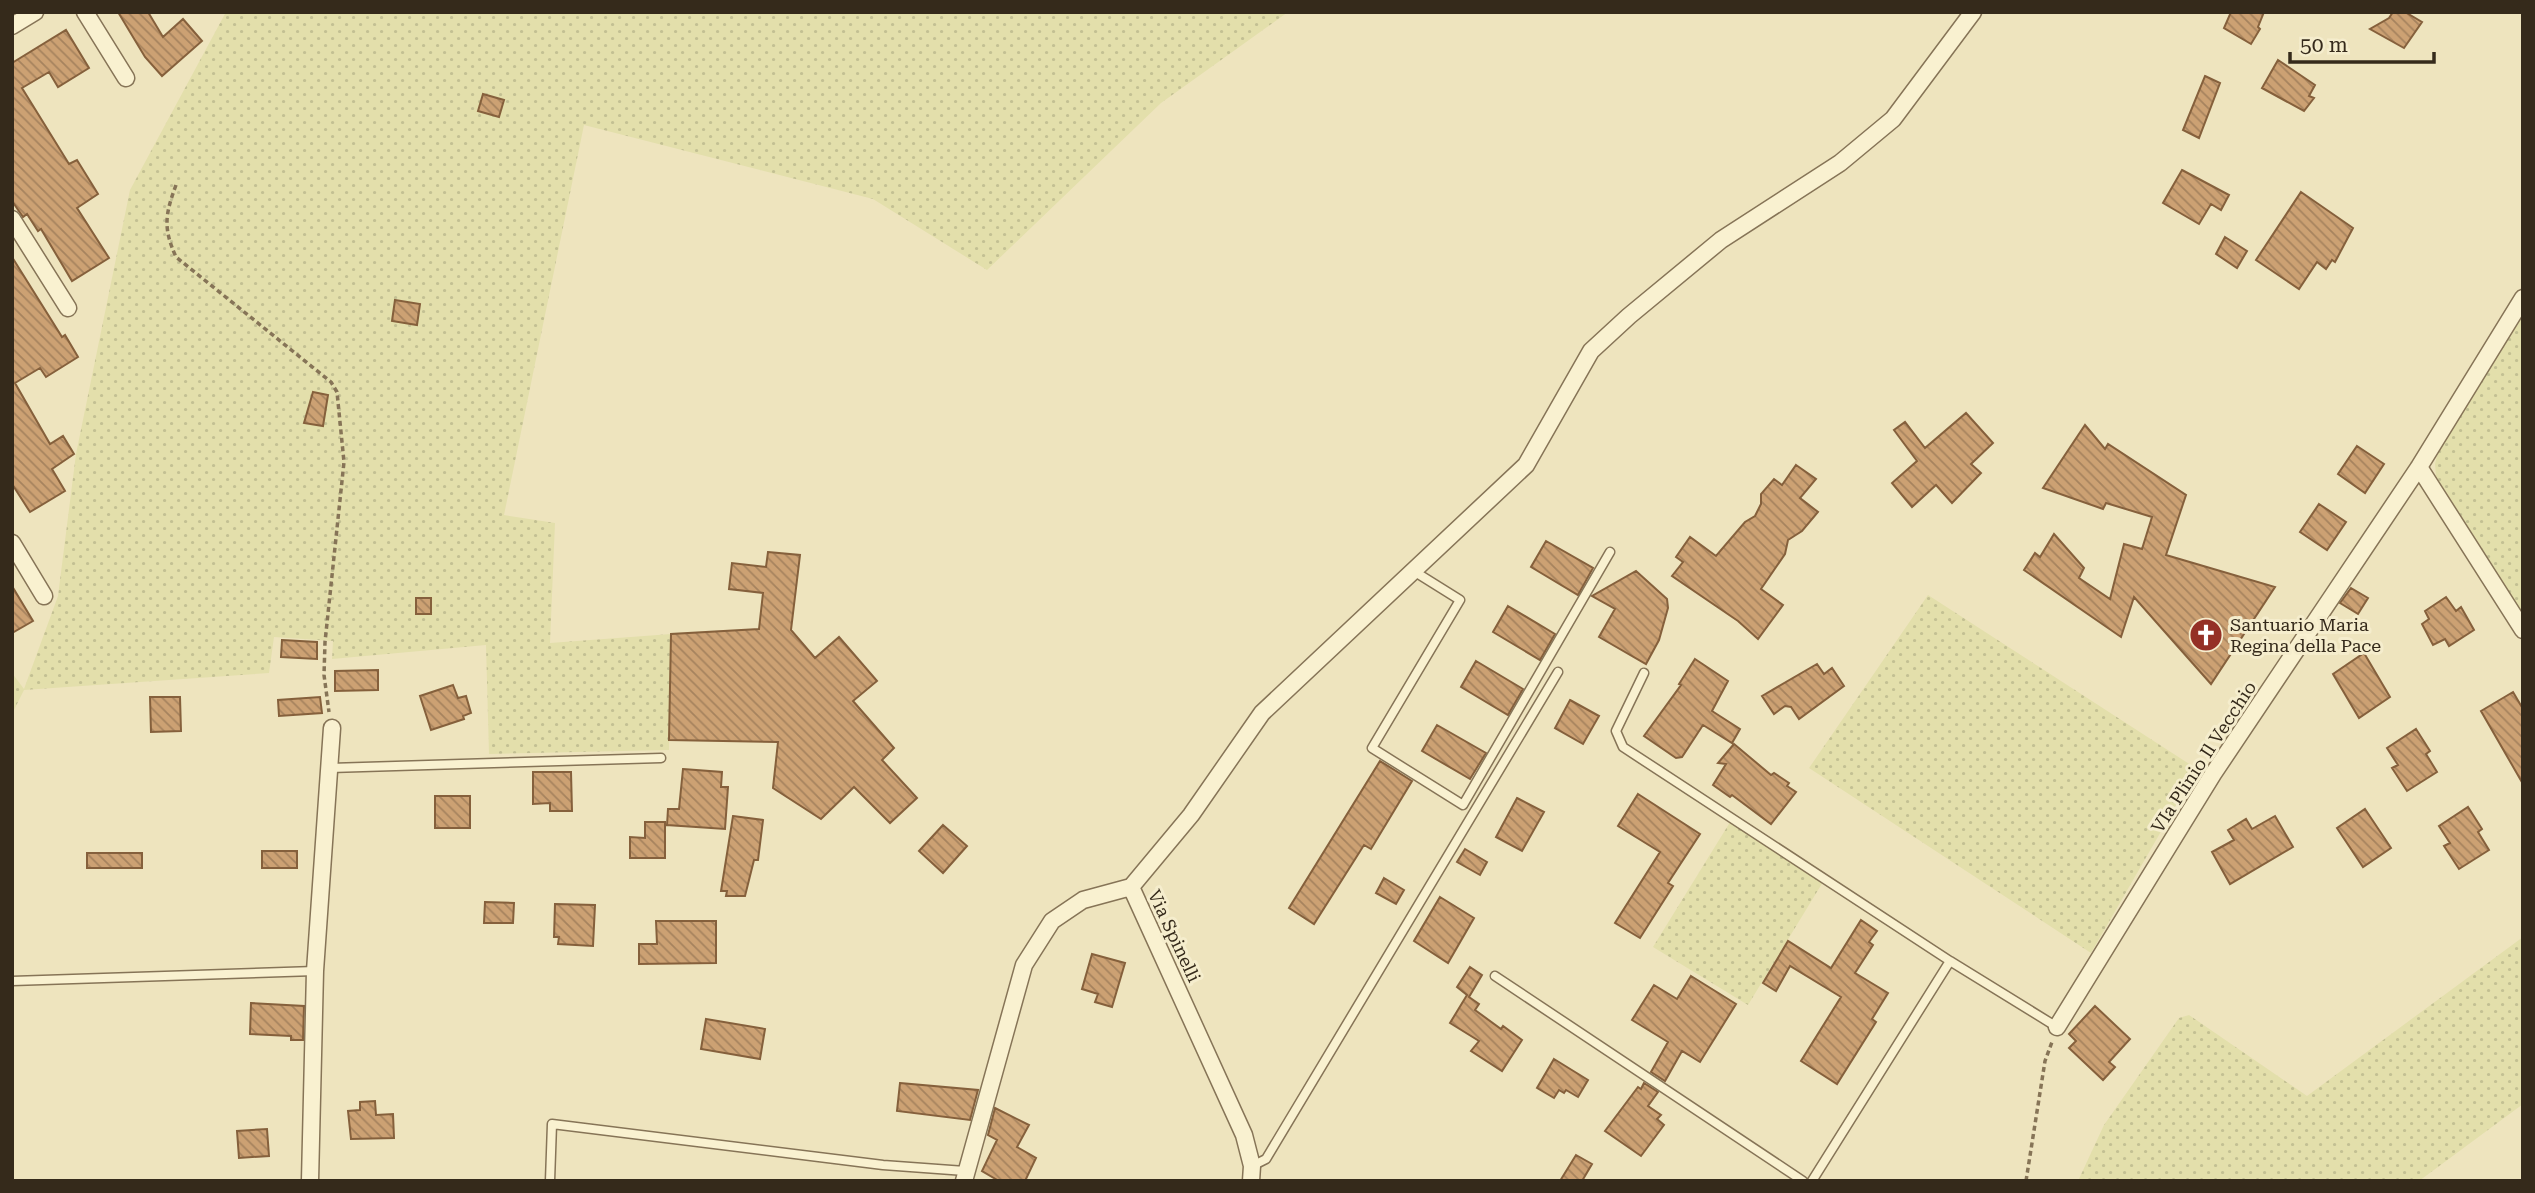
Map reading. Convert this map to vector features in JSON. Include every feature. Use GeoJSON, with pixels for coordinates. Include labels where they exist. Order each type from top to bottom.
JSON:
{"type":"FeatureCollection","features":[{"type":"Feature","properties":{"kind":"street"},"geometry":{"type":"LineString","coordinates":[[12,26],[34,12]]}},
{"type":"Feature","properties":{"kind":"street"},"geometry":{"type":"LineString","coordinates":[[85,12],[126,78]]}},
{"type":"Feature","properties":{"kind":"street"},"geometry":{"type":"LineString","coordinates":[[1131,887],[1191,815],[1262,713],[1526,465],[1591,351],[1721,240],[1840,163],[1893,119],[1973,12]]}},
{"type":"Feature","properties":{"kind":"street"},"geometry":{"type":"LineString","coordinates":[[12,219],[68,308]]}},
{"type":"Feature","properties":{"kind":"street","name":"VIa Plinio Il Vecchio"},"geometry":{"type":"LineString","coordinates":[[2057,1027],[2213,774],[2419,467],[2523,298]]}},
{"type":"Feature","properties":{"kind":"street"},"geometry":{"type":"LineString","coordinates":[[2419,467],[2523,630]]}},
{"type":"Feature","properties":{"kind":"street"},"geometry":{"type":"LineString","coordinates":[[12,543],[44,596]]}},
{"type":"Feature","properties":{"kind":"street"},"geometry":{"type":"LineString","coordinates":[[310,1181],[315,971],[332,728]]}},
{"type":"Feature","properties":{"kind":"street","name":"Via Spinelli"},"geometry":{"type":"LineString","coordinates":[[964,1176],[1024,965],[1052,921],[1083,900],[1131,887],[1244,1135],[1252,1173]]}},
{"type":"Feature","properties":{"kind":"lane"},"geometry":{"type":"LineString","coordinates":[[1412,570],[1460,600],[1372,748],[1463,806],[1610,552]]}},
{"type":"Feature","properties":{"kind":"lane"},"geometry":{"type":"LineString","coordinates":[[1252,1173],[1266,1159],[1558,672]]}},
{"type":"Feature","properties":{"kind":"lane"},"geometry":{"type":"LineString","coordinates":[[1644,673],[1616,731],[1623,747],[1950,961],[2057,1027]]}},
{"type":"Feature","properties":{"kind":"lane"},"geometry":{"type":"LineString","coordinates":[[330,768],[661,758]]}},
{"type":"Feature","properties":{"kind":"lane"},"geometry":{"type":"LineString","coordinates":[[1812,1181],[1950,961]]}},
{"type":"Feature","properties":{"kind":"lane"},"geometry":{"type":"LineString","coordinates":[[12,981],[315,971]]}},
{"type":"Feature","properties":{"kind":"lane"},"geometry":{"type":"LineString","coordinates":[[1495,976],[1804,1181]]}},
{"type":"Feature","properties":{"kind":"lane"},"geometry":{"type":"LineString","coordinates":[[550,1181],[552,1124],[964,1176]]}},
{"type":"Feature","properties":{"kind":"path"},"geometry":{"type":"LineString","coordinates":[[176,185],[166,211],[167,237],[176,257],[331,382],[337,392],[344,462],[324,675],[332,728]]}},
{"type":"Feature","properties":{"kind":"path"},"geometry":{"type":"LineString","coordinates":[[2026,1181],[2045,1061],[2057,1027]]}},
{"type":"Feature","properties":{"kind":"shaded area"},"geometry":{"type":"Polygon","coordinates":[[[226,12],[1288,12],[1161,103],[987,270],[873,199],[584,125],[504,515],[555,523],[550,643],[671,634],[669,750],[489,754],[486,645],[332,659],[333,641],[274,637],[269,673],[24,690],[12,714],[12,673],[24,689],[58,596],[76,454],[130,190],[226,12]]]}},
{"type":"Feature","properties":{"kind":"shaded area"},"geometry":{"type":"Polygon","coordinates":[[[2523,315],[2523,614],[2436,476],[2435,464],[2438,452],[2523,315]]]}},
{"type":"Feature","properties":{"kind":"shaded area"},"geometry":{"type":"Polygon","coordinates":[[[1928,595],[2197,769],[2091,953],[1809,768],[1928,595]]]}},
{"type":"Feature","properties":{"kind":"shaded area"},"geometry":{"type":"Polygon","coordinates":[[[1732,819],[1826,877],[1748,1005],[1653,947],[1732,819]]]}},
{"type":"Feature","properties":{"kind":"shaded area"},"geometry":{"type":"Polygon","coordinates":[[[2523,937],[2523,1104],[2419,1181],[2078,1181],[2104,1125],[2179,1018],[2189,1015],[2307,1096],[2523,937]]]}},
{"type":"Feature","properties":{"kind":"building"},"geometry":{"type":"Polygon","coordinates":[[[118,12],[148,12],[163,37],[183,19],[202,41],[162,76],[145,57],[118,12]]]}},
{"type":"Feature","properties":{"kind":"building"},"geometry":{"type":"Polygon","coordinates":[[[2231,12],[2264,12],[2258,27],[2260,29],[2251,44],[2224,28],[2231,12]]]}},
{"type":"Feature","properties":{"kind":"building"},"geometry":{"type":"Polygon","coordinates":[[[2393,12],[2405,12],[2422,22],[2404,48],[2370,29],[2389,18],[2393,12]]]}},
{"type":"Feature","properties":{"kind":"building"},"geometry":{"type":"Polygon","coordinates":[[[66,30],[89,68],[58,87],[49,72],[22,88],[69,164],[77,160],[98,194],[77,208],[109,258],[72,281],[41,229],[38,231],[27,214],[23,217],[12,201],[12,63],[66,30]]]}},
{"type":"Feature","properties":{"kind":"building"},"geometry":{"type":"Polygon","coordinates":[[[2278,60],[2315,85],[2309,96],[2314,98],[2304,111],[2262,88],[2278,60]]]}},
{"type":"Feature","properties":{"kind":"building"},"geometry":{"type":"Polygon","coordinates":[[[2205,76],[2220,83],[2199,138],[2183,130],[2205,76]]]}},
{"type":"Feature","properties":{"kind":"building"},"geometry":{"type":"Polygon","coordinates":[[[483,94],[504,100],[499,117],[478,111],[483,94]]]}},
{"type":"Feature","properties":{"kind":"building"},"geometry":{"type":"Polygon","coordinates":[[[2182,170],[2229,195],[2221,210],[2211,204],[2199,224],[2163,203],[2182,170]]]}},
{"type":"Feature","properties":{"kind":"building"},"geometry":{"type":"Polygon","coordinates":[[[2301,192],[2353,228],[2335,262],[2332,260],[2326,269],[2317,262],[2299,289],[2256,260],[2301,192]]]}},
{"type":"Feature","properties":{"kind":"building"},"geometry":{"type":"Polygon","coordinates":[[[2225,237],[2247,251],[2237,268],[2216,254],[2225,237]]]}},
{"type":"Feature","properties":{"kind":"building"},"geometry":{"type":"Polygon","coordinates":[[[12,257],[62,337],[65,335],[78,357],[46,377],[40,368],[15,383],[50,444],[63,436],[74,454],[52,469],[65,491],[30,512],[12,484],[12,257]]]}},
{"type":"Feature","properties":{"kind":"building"},"geometry":{"type":"Polygon","coordinates":[[[395,300],[420,304],[417,325],[392,321],[395,300]]]}},
{"type":"Feature","properties":{"kind":"building"},"geometry":{"type":"Polygon","coordinates":[[[313,392],[328,395],[323,426],[304,423],[313,392]]]}},
{"type":"Feature","properties":{"kind":"building"},"geometry":{"type":"Polygon","coordinates":[[[1966,413],[1993,443],[1971,464],[1981,473],[1952,503],[1936,485],[1912,507],[1892,483],[1917,461],[1894,430],[1905,422],[1925,448],[1966,413]]]}},
{"type":"Feature","properties":{"kind":"building"},"geometry":{"type":"Polygon","coordinates":[[[2085,425],[2105,449],[2108,444],[2186,495],[2166,555],[2275,587],[2211,684],[2134,597],[2121,637],[2024,570],[2035,553],[2040,557],[2054,534],[2084,568],[2079,578],[2110,599],[2124,544],[2142,549],[2152,517],[2106,503],[2103,509],[2043,488],[2085,425]]]}},
{"type":"Feature","properties":{"kind":"building"},"geometry":{"type":"Polygon","coordinates":[[[2357,446],[2384,464],[2365,493],[2338,474],[2357,446]]]}},
{"type":"Feature","properties":{"kind":"building"},"geometry":{"type":"Polygon","coordinates":[[[1796,465],[1816,479],[1800,498],[1818,512],[1802,531],[1788,540],[1785,554],[1761,589],[1783,605],[1758,639],[1738,621],[1672,576],[1683,562],[1676,557],[1690,537],[1716,556],[1745,522],[1755,516],[1761,504],[1761,494],[1774,479],[1782,485],[1796,465]]]}},
{"type":"Feature","properties":{"kind":"building"},"geometry":{"type":"Polygon","coordinates":[[[2319,504],[2346,522],[2327,550],[2300,532],[2319,504]]]}},
{"type":"Feature","properties":{"kind":"building"},"geometry":{"type":"Polygon","coordinates":[[[1546,541],[1593,568],[1578,595],[1531,567],[1546,541]]]}},
{"type":"Feature","properties":{"kind":"building"},"geometry":{"type":"Polygon","coordinates":[[[768,552],[800,555],[791,630],[815,658],[839,637],[877,681],[853,701],[894,748],[882,760],[917,798],[890,823],[854,787],[821,819],[773,788],[778,742],[669,740],[671,634],[759,629],[763,593],[729,589],[732,563],[766,567],[768,552]]]}},
{"type":"Feature","properties":{"kind":"building"},"geometry":{"type":"Polygon","coordinates":[[[1636,571],[1667,599],[1668,608],[1659,640],[1646,664],[1599,637],[1615,609],[1592,596],[1636,571]]]}},
{"type":"Feature","properties":{"kind":"building"},"geometry":{"type":"Polygon","coordinates":[[[12,586],[33,621],[12,633],[12,586]]]}},
{"type":"Feature","properties":{"kind":"building"},"geometry":{"type":"Polygon","coordinates":[[[2351,588],[2368,598],[2358,614],[2340,603],[2351,588]]]}},
{"type":"Feature","properties":{"kind":"building"},"geometry":{"type":"Polygon","coordinates":[[[2446,597],[2456,611],[2461,607],[2474,630],[2449,646],[2445,639],[2433,645],[2422,624],[2429,619],[2425,611],[2446,597]]]}},
{"type":"Feature","properties":{"kind":"building"},"geometry":{"type":"Polygon","coordinates":[[[416,598],[431,598],[431,614],[416,614],[416,598]]]}},
{"type":"Feature","properties":{"kind":"building"},"geometry":{"type":"Polygon","coordinates":[[[1508,606],[1555,634],[1540,660],[1493,632],[1508,606]]]}},
{"type":"Feature","properties":{"kind":"building"},"geometry":{"type":"Polygon","coordinates":[[[282,640],[317,642],[317,659],[281,657],[282,640]]]}},
{"type":"Feature","properties":{"kind":"building"},"geometry":{"type":"Polygon","coordinates":[[[2364,653],[2390,697],[2359,718],[2333,674],[2364,653]]]}},
{"type":"Feature","properties":{"kind":"building"},"geometry":{"type":"Polygon","coordinates":[[[1695,659],[1728,681],[1712,711],[1740,729],[1732,743],[1703,725],[1682,757],[1676,758],[1644,736],[1681,685],[1679,684],[1695,659]]]}},
{"type":"Feature","properties":{"kind":"building"},"geometry":{"type":"Polygon","coordinates":[[[1476,661],[1523,689],[1508,715],[1461,687],[1476,661]]]}},
{"type":"Feature","properties":{"kind":"building"},"geometry":{"type":"Polygon","coordinates":[[[1817,664],[1824,674],[1832,668],[1844,686],[1799,719],[1791,707],[1785,706],[1774,714],[1762,696],[1817,664]]]}},
{"type":"Feature","properties":{"kind":"building"},"geometry":{"type":"Polygon","coordinates":[[[378,670],[378,690],[335,691],[335,671],[378,670]]]}},
{"type":"Feature","properties":{"kind":"building"},"geometry":{"type":"Polygon","coordinates":[[[453,685],[458,698],[466,696],[471,713],[463,716],[464,719],[431,730],[420,696],[453,685]]]}},
{"type":"Feature","properties":{"kind":"building"},"geometry":{"type":"Polygon","coordinates":[[[2513,692],[2523,709],[2523,784],[2481,711],[2513,692]]]}},
{"type":"Feature","properties":{"kind":"building"},"geometry":{"type":"Polygon","coordinates":[[[150,697],[180,697],[181,731],[151,732],[150,697]]]}},
{"type":"Feature","properties":{"kind":"building"},"geometry":{"type":"Polygon","coordinates":[[[320,697],[322,713],[279,716],[278,700],[320,697]]]}},
{"type":"Feature","properties":{"kind":"building"},"geometry":{"type":"Polygon","coordinates":[[[1570,700],[1599,716],[1583,744],[1555,728],[1570,700]]]}},
{"type":"Feature","properties":{"kind":"building"},"geometry":{"type":"Polygon","coordinates":[[[1437,725],[1486,753],[1470,779],[1422,751],[1437,725]]]}},
{"type":"Feature","properties":{"kind":"building"},"geometry":{"type":"Polygon","coordinates":[[[2416,729],[2430,751],[2426,754],[2437,772],[2407,791],[2392,768],[2398,765],[2387,748],[2416,729]]]}},
{"type":"Feature","properties":{"kind":"building"},"geometry":{"type":"Polygon","coordinates":[[[1734,744],[1771,775],[1774,773],[1789,783],[1787,786],[1796,792],[1771,824],[1732,795],[1730,797],[1713,785],[1726,764],[1718,763],[1734,744]]]}},
{"type":"Feature","properties":{"kind":"building"},"geometry":{"type":"Polygon","coordinates":[[[1380,761],[1412,781],[1371,849],[1364,845],[1314,924],[1289,908],[1380,761]]]}},
{"type":"Feature","properties":{"kind":"building"},"geometry":{"type":"Polygon","coordinates":[[[683,769],[722,772],[721,787],[728,787],[725,829],[667,825],[668,809],[679,809],[683,769]]]}},
{"type":"Feature","properties":{"kind":"building"},"geometry":{"type":"Polygon","coordinates":[[[533,772],[571,772],[572,811],[550,811],[550,803],[533,804],[533,772]]]}},
{"type":"Feature","properties":{"kind":"building"},"geometry":{"type":"Polygon","coordinates":[[[1638,794],[1700,834],[1668,883],[1673,886],[1640,938],[1615,923],[1660,852],[1618,826],[1638,794]]]}},
{"type":"Feature","properties":{"kind":"building"},"geometry":{"type":"Polygon","coordinates":[[[435,796],[470,796],[470,828],[435,828],[435,796]]]}},
{"type":"Feature","properties":{"kind":"building"},"geometry":{"type":"Polygon","coordinates":[[[1517,798],[1544,812],[1522,851],[1496,837],[1517,798]]]}},
{"type":"Feature","properties":{"kind":"building"},"geometry":{"type":"Polygon","coordinates":[[[2468,807],[2482,829],[2478,832],[2489,850],[2459,869],[2444,846],[2450,843],[2439,826],[2468,807]]]}},
{"type":"Feature","properties":{"kind":"building"},"geometry":{"type":"Polygon","coordinates":[[[2365,809],[2391,848],[2363,867],[2337,828],[2365,809]]]}},
{"type":"Feature","properties":{"kind":"building"},"geometry":{"type":"Polygon","coordinates":[[[733,816],[763,820],[758,860],[754,860],[745,896],[726,896],[727,891],[721,891],[733,816]]]}},
{"type":"Feature","properties":{"kind":"building"},"geometry":{"type":"Polygon","coordinates":[[[2275,816],[2293,847],[2230,884],[2212,852],[2234,840],[2228,830],[2246,819],[2252,829],[2275,816]]]}},
{"type":"Feature","properties":{"kind":"building"},"geometry":{"type":"Polygon","coordinates":[[[645,822],[665,822],[665,858],[630,858],[630,837],[645,838],[645,822]]]}},
{"type":"Feature","properties":{"kind":"building"},"geometry":{"type":"Polygon","coordinates":[[[943,825],[967,846],[943,873],[919,851],[943,825]]]}},
{"type":"Feature","properties":{"kind":"building"},"geometry":{"type":"Polygon","coordinates":[[[1465,849],[1487,862],[1480,875],[1457,862],[1465,849]]]}},
{"type":"Feature","properties":{"kind":"building"},"geometry":{"type":"Polygon","coordinates":[[[262,851],[297,851],[297,868],[262,868],[262,851]]]}},
{"type":"Feature","properties":{"kind":"building"},"geometry":{"type":"Polygon","coordinates":[[[87,853],[142,853],[142,868],[87,868],[87,853]]]}},
{"type":"Feature","properties":{"kind":"building"},"geometry":{"type":"Polygon","coordinates":[[[1384,878],[1404,890],[1396,904],[1376,893],[1384,878]]]}},
{"type":"Feature","properties":{"kind":"building"},"geometry":{"type":"Polygon","coordinates":[[[1440,897],[1474,918],[1448,963],[1414,941],[1440,897]]]}},
{"type":"Feature","properties":{"kind":"building"},"geometry":{"type":"Polygon","coordinates":[[[485,902],[514,903],[513,923],[484,923],[485,902]]]}},
{"type":"Feature","properties":{"kind":"building"},"geometry":{"type":"Polygon","coordinates":[[[555,904],[595,905],[593,946],[558,944],[559,937],[554,937],[555,904]]]}},
{"type":"Feature","properties":{"kind":"building"},"geometry":{"type":"Polygon","coordinates":[[[1861,920],[1877,931],[1869,942],[1873,945],[1855,973],[1888,993],[1872,1019],[1876,1022],[1837,1084],[1801,1061],[1841,997],[1790,966],[1776,991],[1763,983],[1788,941],[1831,968],[1861,920]]]}},
{"type":"Feature","properties":{"kind":"building"},"geometry":{"type":"Polygon","coordinates":[[[656,921],[716,921],[716,963],[639,964],[639,944],[657,944],[656,921]]]}},
{"type":"Feature","properties":{"kind":"building"},"geometry":{"type":"Polygon","coordinates":[[[1092,954],[1125,963],[1112,1007],[1095,1002],[1098,994],[1082,989],[1092,954]]]}},
{"type":"Feature","properties":{"kind":"building"},"geometry":{"type":"Polygon","coordinates":[[[1470,967],[1482,975],[1469,997],[1479,1004],[1475,1010],[1522,1040],[1502,1071],[1471,1051],[1479,1041],[1450,1023],[1467,995],[1457,987],[1470,967]]]}},
{"type":"Feature","properties":{"kind":"building"},"geometry":{"type":"Polygon","coordinates":[[[1691,976],[1736,1004],[1700,1062],[1682,1051],[1665,1081],[1651,1072],[1668,1042],[1632,1020],[1654,985],[1677,999],[1691,976]]]}},
{"type":"Feature","properties":{"kind":"building"},"geometry":{"type":"Polygon","coordinates":[[[251,1003],[304,1006],[303,1040],[291,1040],[291,1036],[250,1034],[251,1003]]]}},
{"type":"Feature","properties":{"kind":"building"},"geometry":{"type":"Polygon","coordinates":[[[2095,1006],[2130,1039],[2109,1062],[2115,1067],[2103,1080],[2069,1048],[2076,1041],[2069,1034],[2095,1006]]]}},
{"type":"Feature","properties":{"kind":"building"},"geometry":{"type":"Polygon","coordinates":[[[706,1019],[765,1029],[760,1059],[701,1049],[706,1019]]]}},
{"type":"Feature","properties":{"kind":"building"},"geometry":{"type":"Polygon","coordinates":[[[1554,1059],[1588,1080],[1578,1097],[1566,1090],[1564,1093],[1559,1090],[1554,1098],[1537,1088],[1554,1059]]]}},
{"type":"Feature","properties":{"kind":"building"},"geometry":{"type":"Polygon","coordinates":[[[900,1083],[978,1090],[970,1120],[897,1111],[900,1083]]]}},
{"type":"Feature","properties":{"kind":"building"},"geometry":{"type":"Polygon","coordinates":[[[1644,1083],[1658,1092],[1648,1106],[1661,1115],[1657,1119],[1664,1125],[1641,1156],[1605,1131],[1638,1087],[1641,1089],[1644,1083]]]}},
{"type":"Feature","properties":{"kind":"building"},"geometry":{"type":"Polygon","coordinates":[[[375,1101],[376,1115],[393,1114],[394,1138],[351,1139],[348,1111],[360,1110],[360,1102],[375,1101]]]}},
{"type":"Feature","properties":{"kind":"building"},"geometry":{"type":"Polygon","coordinates":[[[995,1108],[1029,1125],[1017,1147],[1036,1158],[1025,1181],[999,1181],[982,1171],[997,1140],[988,1135],[995,1108]]]}},
{"type":"Feature","properties":{"kind":"building"},"geometry":{"type":"Polygon","coordinates":[[[267,1129],[269,1156],[239,1158],[237,1131],[267,1129]]]}},
{"type":"Feature","properties":{"kind":"building"},"geometry":{"type":"Polygon","coordinates":[[[1576,1155],[1592,1164],[1582,1181],[1560,1181],[1576,1155]]]}},
{"type":"Feature","properties":{"kind":"place","name":"Santuario Maria Regina della Pace"},"geometry":{"type":"Point","coordinates":[2206,635]}}]}
